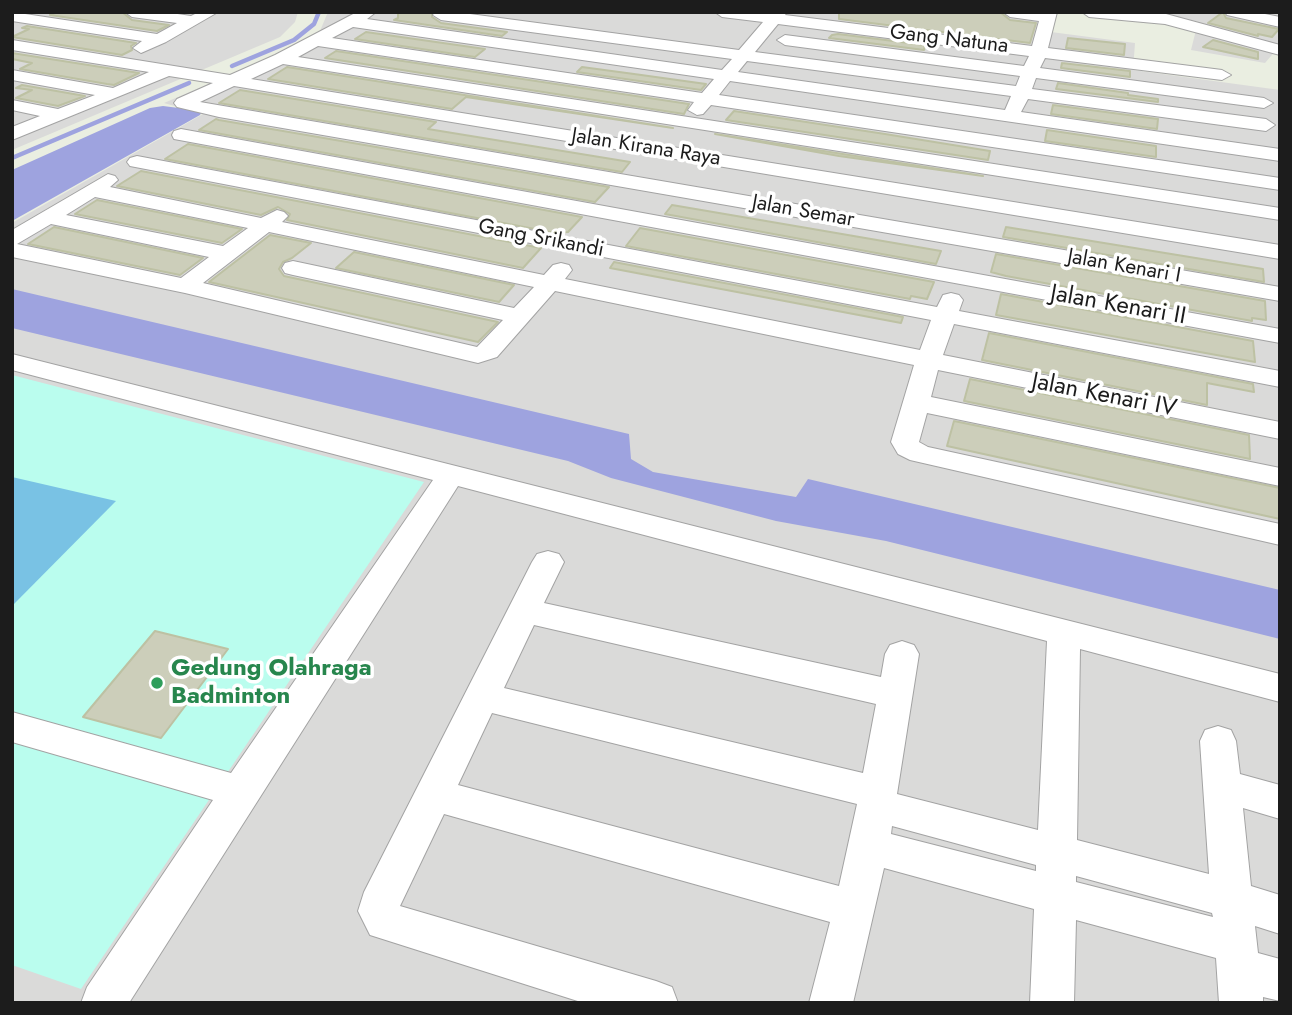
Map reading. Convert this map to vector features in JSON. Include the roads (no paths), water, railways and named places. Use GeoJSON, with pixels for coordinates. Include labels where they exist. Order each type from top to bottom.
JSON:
{"type":"FeatureCollection","features":[{"type":"Feature","properties":{"kind":"street"},"geometry":{"type":"LineString","coordinates":[[12,26],[20,17],[44,12]]}},
{"type":"Feature","properties":{"kind":"street"},"geometry":{"type":"LineString","coordinates":[[116,61],[211,12]]}},
{"type":"Feature","properties":{"kind":"street"},"geometry":{"type":"LineString","coordinates":[[233,80],[319,41],[369,12]]}},
{"type":"Feature","properties":{"kind":"street"},"geometry":{"type":"LineString","coordinates":[[186,286],[540,12]]}},
{"type":"Feature","properties":{"kind":"street","name":"Gang Natuna"},"geometry":{"type":"LineString","coordinates":[[722,12],[835,19],[1131,64],[1224,67]]}},
{"type":"Feature","properties":{"kind":"street"},"geometry":{"type":"LineString","coordinates":[[1010,12],[1046,26],[1039,52],[1028,72],[1011,117],[987,202],[928,361],[919,402],[905,442],[908,448],[920,454],[1280,535]]}},
{"type":"Feature","properties":{"kind":"street"},"geometry":{"type":"LineString","coordinates":[[1089,12],[1154,17],[1191,24],[1274,48],[1280,32]]}},
{"type":"Feature","properties":{"kind":"street"},"geometry":{"type":"LineString","coordinates":[[1191,24],[1205,12]]}},
{"type":"Feature","properties":{"kind":"street"},"geometry":{"type":"LineString","coordinates":[[1232,12],[1280,22]]}},
{"type":"Feature","properties":{"kind":"street"},"geometry":{"type":"LineString","coordinates":[[145,13],[192,21]]}},
{"type":"Feature","properties":{"kind":"street"},"geometry":{"type":"LineString","coordinates":[[430,14],[1266,125]]}},
{"type":"Feature","properties":{"kind":"street"},"geometry":{"type":"LineString","coordinates":[[12,250],[186,286],[478,355],[488,352],[551,284],[608,213],[745,55],[752,36],[778,15]]}},
{"type":"Feature","properties":{"kind":"street"},"geometry":{"type":"LineString","coordinates":[[20,17],[160,39]]}},
{"type":"Feature","properties":{"kind":"street"},"geometry":{"type":"LineString","coordinates":[[352,23],[1272,153]]}},
{"type":"Feature","properties":{"kind":"street"},"geometry":{"type":"LineString","coordinates":[[752,36],[1028,72],[1264,97],[1272,153],[1276,213],[1279,341]]}},
{"type":"Feature","properties":{"kind":"street"},"geometry":{"type":"LineString","coordinates":[[319,41],[1274,183]]}},
{"type":"Feature","properties":{"kind":"street","name":"Jalan Kirana Raya"},"geometry":{"type":"LineString","coordinates":[[12,44],[1278,251]]}},
{"type":"Feature","properties":{"kind":"street"},"geometry":{"type":"LineString","coordinates":[[281,59],[1276,213]]}},
{"type":"Feature","properties":{"kind":"street"},"geometry":{"type":"LineString","coordinates":[[12,134],[167,70]]}},
{"type":"Feature","properties":{"kind":"street"},"geometry":{"type":"LineString","coordinates":[[12,75],[114,93]]}},
{"type":"Feature","properties":{"kind":"street","name":"Jalan Semar"},"geometry":{"type":"LineString","coordinates":[[233,80],[183,103],[219,112],[972,241]]}},
{"type":"Feature","properties":{"kind":"street"},"geometry":{"type":"LineString","coordinates":[[12,105],[61,115]]}},
{"type":"Feature","properties":{"kind":"street"},"geometry":{"type":"LineString","coordinates":[[12,239],[219,112]]}},
{"type":"Feature","properties":{"kind":"street","name":"Jalan Kenari II"},"geometry":{"type":"LineString","coordinates":[[181,135],[958,276],[1279,341]]}},
{"type":"Feature","properties":{"kind":"street","name":"Gang Srikandi"},"geometry":{"type":"LineString","coordinates":[[137,162],[1280,379]]}},
{"type":"Feature","properties":{"kind":"street","name":"Jalan Kenari IV"},"geometry":{"type":"LineString","coordinates":[[92,190],[1280,431]]}},
{"type":"Feature","properties":{"kind":"street"},"geometry":{"type":"LineString","coordinates":[[47,217],[228,254]]}},
{"type":"Feature","properties":{"kind":"street"},"geometry":{"type":"LineString","coordinates":[[251,303],[330,239]]}},
{"type":"Feature","properties":{"kind":"street","name":"Jalan Kenari I"},"geometry":{"type":"LineString","coordinates":[[972,241],[1277,293]]}},
{"type":"Feature","properties":{"kind":"street"},"geometry":{"type":"LineString","coordinates":[[293,268],[521,317]]}},
{"type":"Feature","properties":{"kind":"street"},"geometry":{"type":"LineString","coordinates":[[12,362],[1280,688]]}},
{"type":"Feature","properties":{"kind":"street"},"geometry":{"type":"LineString","coordinates":[[919,402],[1280,477]]}},
{"type":"Feature","properties":{"kind":"street"},"geometry":{"type":"LineString","coordinates":[[103,1003],[452,475]]}},
{"type":"Feature","properties":{"kind":"street"},"geometry":{"type":"LineString","coordinates":[[548,562],[527,611],[379,906],[385,921],[656,1003]]}},
{"type":"Feature","properties":{"kind":"street"},"geometry":{"type":"LineString","coordinates":[[527,611],[895,695]]}},
{"type":"Feature","properties":{"kind":"street"},"geometry":{"type":"LineString","coordinates":[[1052,1003],[1064,634]]}},
{"type":"Feature","properties":{"kind":"street"},"geometry":{"type":"LineString","coordinates":[[831,1003],[869,846],[902,654]]}},
{"type":"Feature","properties":{"kind":"street"},"geometry":{"type":"LineString","coordinates":[[483,697],[877,799],[1057,853],[1232,899],[1280,915]]}},
{"type":"Feature","properties":{"kind":"street"},"geometry":{"type":"LineString","coordinates":[[12,727],[240,792]]}},
{"type":"Feature","properties":{"kind":"street"},"geometry":{"type":"LineString","coordinates":[[1218,741],[1238,972]]}},
{"type":"Feature","properties":{"kind":"street"},"geometry":{"type":"LineString","coordinates":[[1224,786],[1280,802]]}},
{"type":"Feature","properties":{"kind":"street"},"geometry":{"type":"LineString","coordinates":[[433,795],[852,909]]}},
{"type":"Feature","properties":{"kind":"street"},"geometry":{"type":"LineString","coordinates":[[869,846],[1056,896],[1238,972],[1280,980]]}},
{"type":"Feature","properties":{"kind":"waterway"},"geometry":{"type":"LineString","coordinates":[[232,66],[294,40],[314,24],[319,12]]}},
{"type":"Feature","properties":{"kind":"waterway"},"geometry":{"type":"LineString","coordinates":[[12,158],[189,83]]}},
{"type":"Feature","properties":{"kind":"place","name":"Gedung Olahraga Badminton"},"geometry":{"type":"Point","coordinates":[157,683]}}]}
